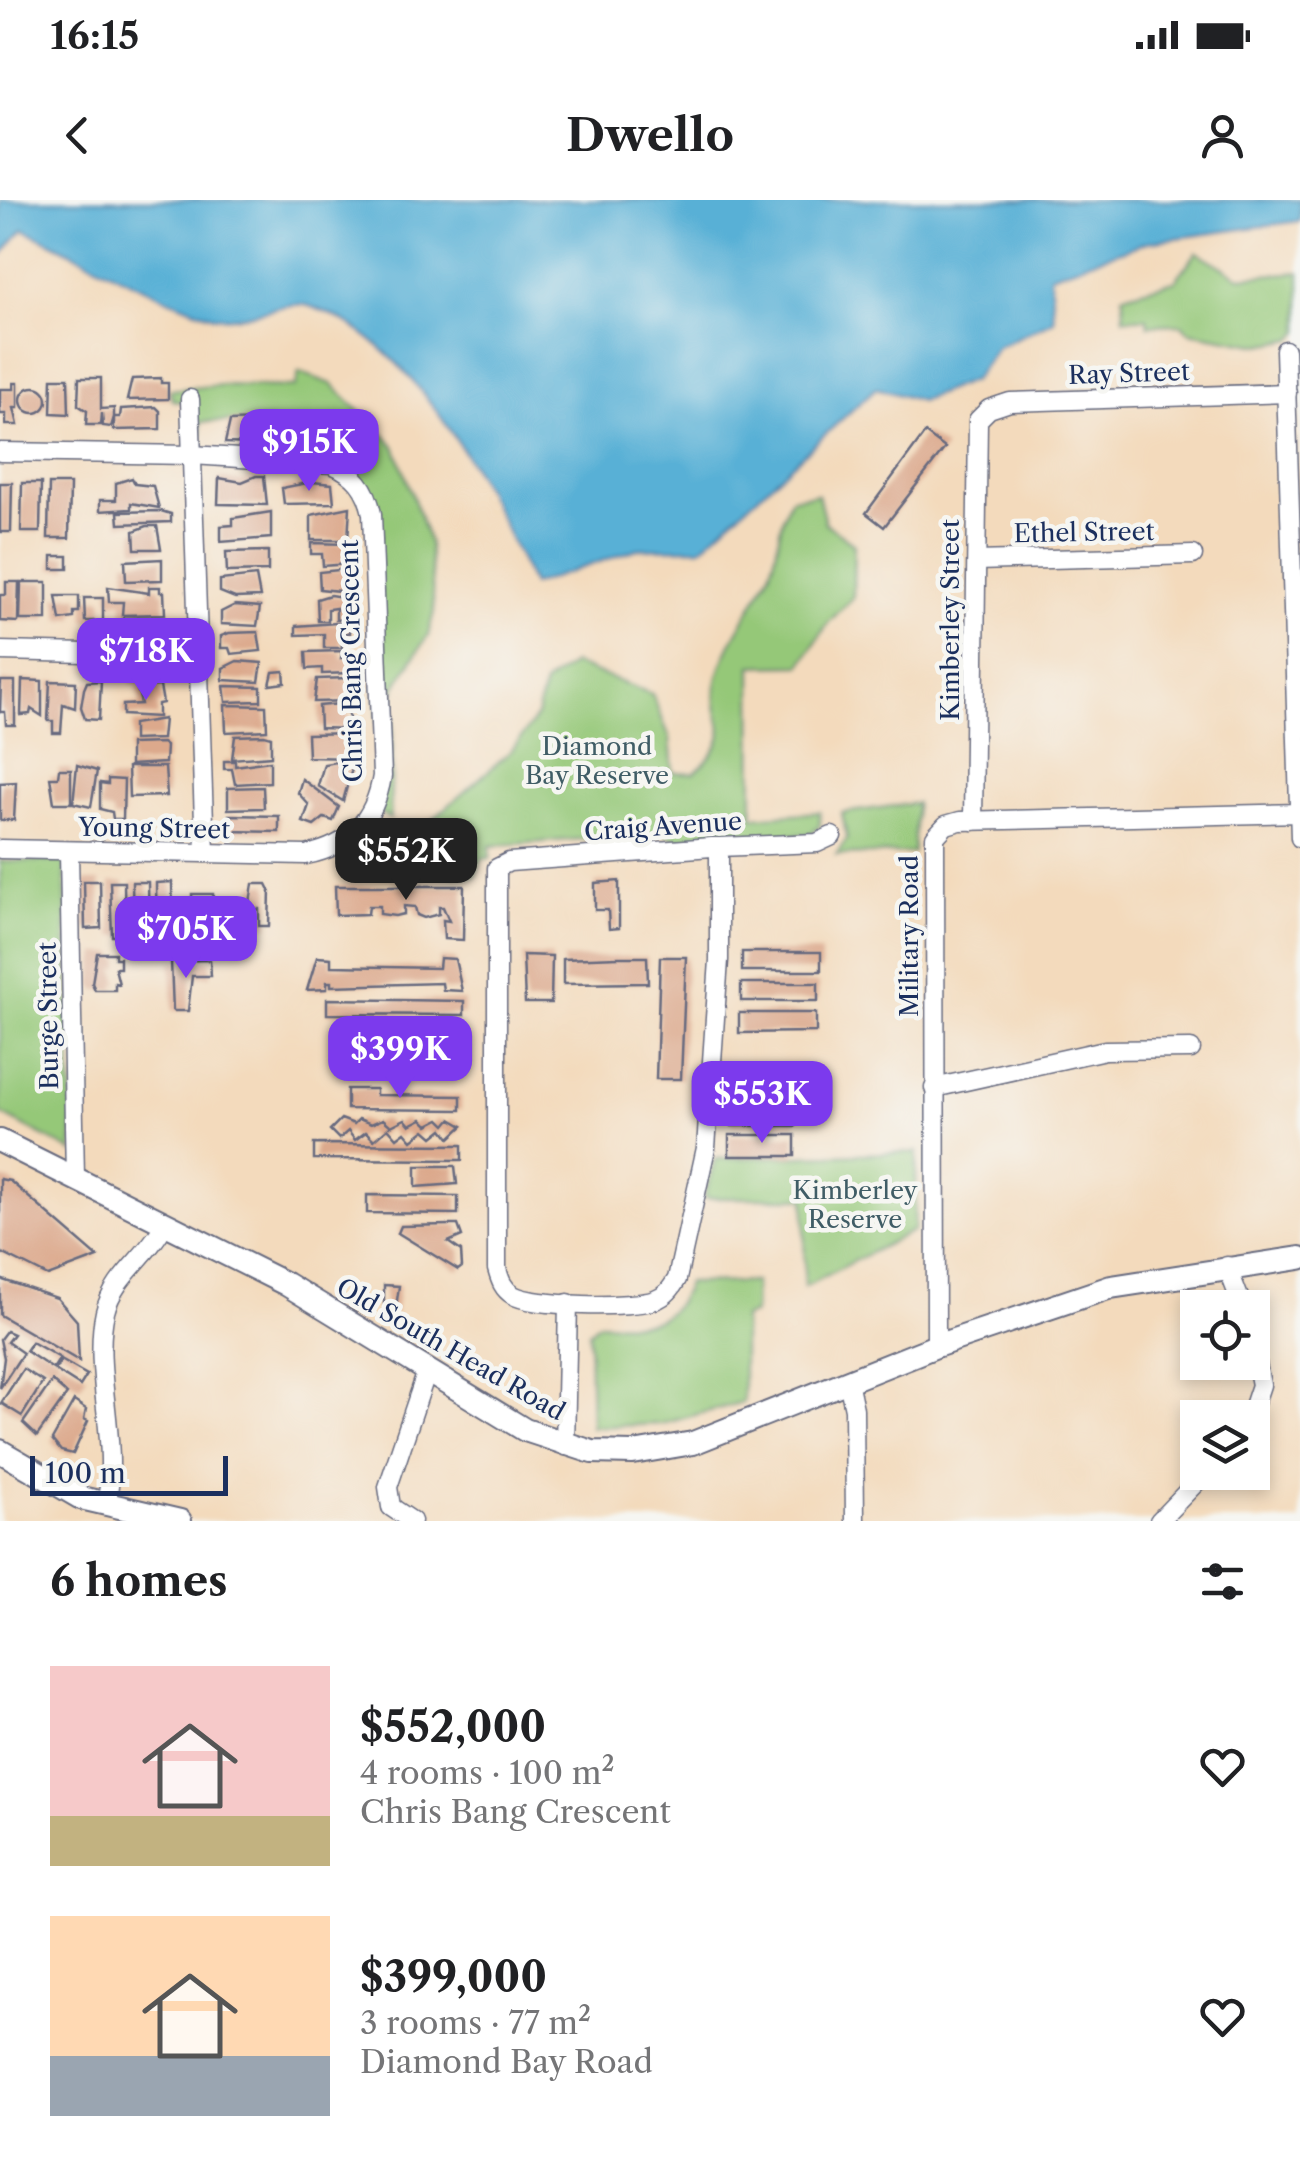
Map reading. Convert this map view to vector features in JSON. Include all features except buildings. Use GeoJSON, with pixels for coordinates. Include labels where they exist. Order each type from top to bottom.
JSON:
{"type":"FeatureCollection","features":[{"type":"Feature","properties":{"kind":"main road","name":"Old South Head Road"},"geometry":{"type":"LineString","coordinates":[[0,1140],[286,1284],[525,1430],[566,1446],[633,1453],[693,1443],[936,1346],[1111,1287],[1228,1266],[1300,1258]]}},
{"type":"Feature","properties":{"kind":"main road"},"geometry":{"type":"LineString","coordinates":[[0,1450],[60,1489],[180,1521]]}},
{"type":"Feature","properties":{"kind":"street"},"geometry":{"type":"LineString","coordinates":[[1286,350],[1300,838]]}},
{"type":"Feature","properties":{"kind":"street","name":"Ray Street"},"geometry":{"type":"LineString","coordinates":[[978,420],[989,409],[1010,402],[1287,393]]}},
{"type":"Feature","properties":{"kind":"street"},"geometry":{"type":"LineString","coordinates":[[190,399],[204,854]]}},
{"type":"Feature","properties":{"kind":"street","name":"Kimberley Street"},"geometry":{"type":"LineString","coordinates":[[973,821],[978,420]]}},
{"type":"Feature","properties":{"kind":"street","name":"Chris Bang Crescent"},"geometry":{"type":"LineString","coordinates":[[0,452],[192,455],[332,464],[349,471],[368,494],[382,776],[378,800],[356,832],[324,851],[306,854]]}},
{"type":"Feature","properties":{"kind":"street","name":"Ethel Street"},"geometry":{"type":"LineString","coordinates":[[976,561],[1193,555]]}},
{"type":"Feature","properties":{"kind":"street"},"geometry":{"type":"LineString","coordinates":[[0,651],[86,653]]}},
{"type":"Feature","properties":{"kind":"street","name":"Military Road"},"geometry":{"type":"LineString","coordinates":[[936,1346],[932,849],[941,828],[973,821],[1300,813]]}},
{"type":"Feature","properties":{"kind":"street","name":"Craig Avenue"},"geometry":{"type":"LineString","coordinates":[[568,1303],[516,1297],[507,1291],[497,1269],[496,868],[508,862],[719,846],[817,843],[832,836]]}},
{"type":"Feature","properties":{"kind":"street"},"geometry":{"type":"LineString","coordinates":[[566,1446],[568,1303],[652,1302],[667,1294],[677,1279],[706,1148],[720,960],[719,846]]}},
{"type":"Feature","properties":{"kind":"street","name":"Young Street"},"geometry":{"type":"LineString","coordinates":[[0,849],[306,854]]}},
{"type":"Feature","properties":{"kind":"street","name":"Burge Street"},"geometry":{"type":"LineString","coordinates":[[69,852],[75,1178]]}},
{"type":"Feature","properties":{"kind":"street"},"geometry":{"type":"LineString","coordinates":[[934,1088],[1068,1062],[1105,1050],[1191,1049]]}},
{"type":"Feature","properties":{"kind":"street"},"geometry":{"type":"LineString","coordinates":[[106,1504],[112,1477],[105,1312],[117,1285],[165,1223]]}},
{"type":"Feature","properties":{"kind":"street"},"geometry":{"type":"LineString","coordinates":[[1228,1266],[1237,1290]]}},
{"type":"Feature","properties":{"kind":"street"},"geometry":{"type":"LineString","coordinates":[[412,1521],[391,1507],[388,1487],[427,1371]]}},
{"type":"Feature","properties":{"kind":"street"},"geometry":{"type":"LineString","coordinates":[[848,1381],[854,1409],[855,1521]]}},
{"type":"Feature","properties":{"kind":"street"},"geometry":{"type":"LineString","coordinates":[[1159,1521],[1189,1490]]}},
{"type":"Feature","properties":{"kind":"green space"},"geometry":{"type":"Polygon","coordinates":[[[1197,252],[1240,277],[1300,272],[1300,331],[1293,339],[1261,345],[1189,332],[1182,324],[1148,325],[1147,318],[1124,318],[1123,295],[1175,281],[1197,252]]]}},
{"type":"Feature","properties":{"kind":"green space"},"geometry":{"type":"Polygon","coordinates":[[[299,372],[332,384],[395,446],[429,542],[434,612],[428,635],[394,689],[390,819],[381,814],[372,524],[363,506],[355,491],[336,473],[311,463],[275,457],[271,420],[201,422],[202,445],[192,443],[189,403],[172,400],[170,390],[222,385],[295,387],[299,372]]]}},
{"type":"Feature","properties":{"kind":"green space","name":"Diamond Bay Reserve"},"geometry":{"type":"Polygon","coordinates":[[[818,494],[825,523],[854,544],[853,597],[828,623],[801,665],[752,666],[753,817],[820,812],[820,826],[811,834],[682,842],[663,833],[490,846],[490,858],[482,859],[475,876],[370,875],[512,750],[537,716],[544,684],[573,664],[652,694],[670,738],[673,772],[694,773],[709,758],[721,735],[715,692],[718,676],[770,572],[786,508],[791,498],[818,494]]]}},
{"type":"Feature","properties":{"kind":"green space"},"geometry":{"type":"Polygon","coordinates":[[[916,803],[913,853],[836,855],[847,839],[842,813],[916,803]]]}},
{"type":"Feature","properties":{"kind":"green space"},"geometry":{"type":"Polygon","coordinates":[[[0,861],[65,861],[73,1152],[0,1113],[0,861]]]}},
{"type":"Feature","properties":{"kind":"green space","name":"Kimberley Reserve"},"geometry":{"type":"Polygon","coordinates":[[[917,1152],[914,1230],[804,1287],[805,1198],[704,1198],[715,1159],[917,1152]]]}},
{"type":"Feature","properties":{"kind":"green space"},"geometry":{"type":"Polygon","coordinates":[[[755,1282],[754,1313],[743,1318],[743,1402],[662,1424],[591,1427],[589,1332],[599,1323],[641,1323],[663,1317],[672,1310],[687,1283],[755,1282]]]}},
{"type":"Feature","properties":{"kind":"water"},"geometry":{"type":"Polygon","coordinates":[[[0,200],[1300,200],[1300,221],[1147,242],[1050,275],[1054,320],[997,347],[973,380],[920,401],[876,388],[701,548],[637,549],[532,585],[494,506],[444,422],[383,350],[348,324],[299,304],[236,317],[211,315],[139,286],[23,229],[0,257],[0,200]]]}}]}
